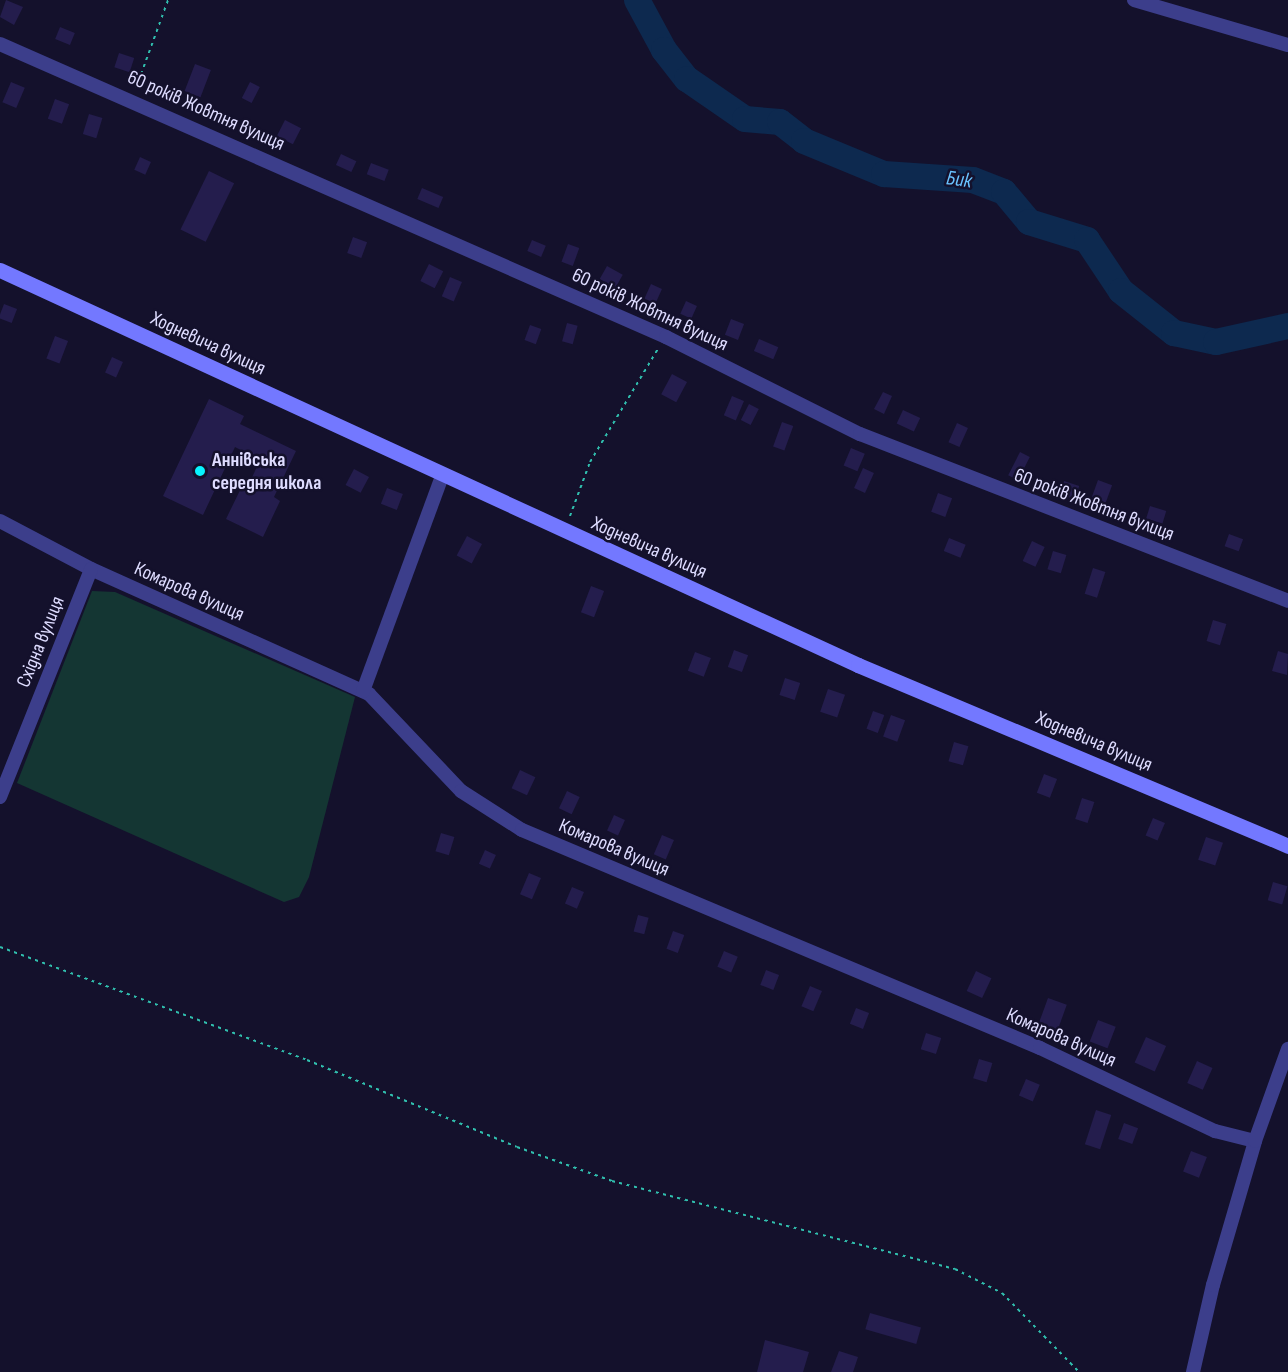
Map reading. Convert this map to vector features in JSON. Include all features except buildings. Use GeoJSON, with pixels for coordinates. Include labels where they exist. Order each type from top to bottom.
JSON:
{"type":"FeatureCollection","features":[{"type":"Feature","properties":{"kind":"main road","name":"Ходневича вулиця"},"geometry":{"type":"LineString","coordinates":[[0,270],[564,533],[858,665],[1288,846]]}},
{"type":"Feature","properties":{"kind":"street"},"geometry":{"type":"LineString","coordinates":[[1134,0],[1288,45]]}},
{"type":"Feature","properties":{"kind":"street","name":"60 років Жовтня вулиця"},"geometry":{"type":"LineString","coordinates":[[0,44],[132,99],[666,337],[860,434],[1288,601]]}},
{"type":"Feature","properties":{"kind":"street"},"geometry":{"type":"LineString","coordinates":[[363,691],[442,476]]}},
{"type":"Feature","properties":{"kind":"street","name":"Комарова вулиця"},"geometry":{"type":"LineString","coordinates":[[0,520],[91,570],[363,691],[461,790],[522,830],[1040,1048],[1215,1131],[1255,1141]]}},
{"type":"Feature","properties":{"kind":"street","name":"Східна вулиця"},"geometry":{"type":"LineString","coordinates":[[0,797],[91,570]]}},
{"type":"Feature","properties":{"kind":"street"},"geometry":{"type":"LineString","coordinates":[[1193,1372],[1213,1285],[1255,1141],[1288,1049]]}},
{"type":"Feature","properties":{"kind":"path"},"geometry":{"type":"LineString","coordinates":[[132,99],[168,0]]}},
{"type":"Feature","properties":{"kind":"path"},"geometry":{"type":"LineString","coordinates":[[564,533],[590,462],[666,337]]}},
{"type":"Feature","properties":{"kind":"path"},"geometry":{"type":"LineString","coordinates":[[0,947],[308,1060],[517,1147],[612,1181],[955,1269],[1002,1293],[1079,1372]]}},
{"type":"Feature","properties":{"kind":"green space"},"geometry":{"type":"Polygon","coordinates":[[[92,591],[115,592],[355,697],[309,877],[299,897],[284,902],[17,783],[92,591]]]}},
{"type":"Feature","properties":{"kind":"waterway","name":"Бик"},"geometry":{"type":"LineString","coordinates":[[637,0],[664,50],[687,79],[745,119],[780,122],[804,141],[884,174],[973,180],[1004,192],[1029,222],[1087,240],[1121,291],[1174,333],[1216,342],[1288,326]]}},
{"type":"Feature","properties":{"kind":"place","name":"Аннівська середня школа"},"geometry":{"type":"Point","coordinates":[200,471]}}]}
